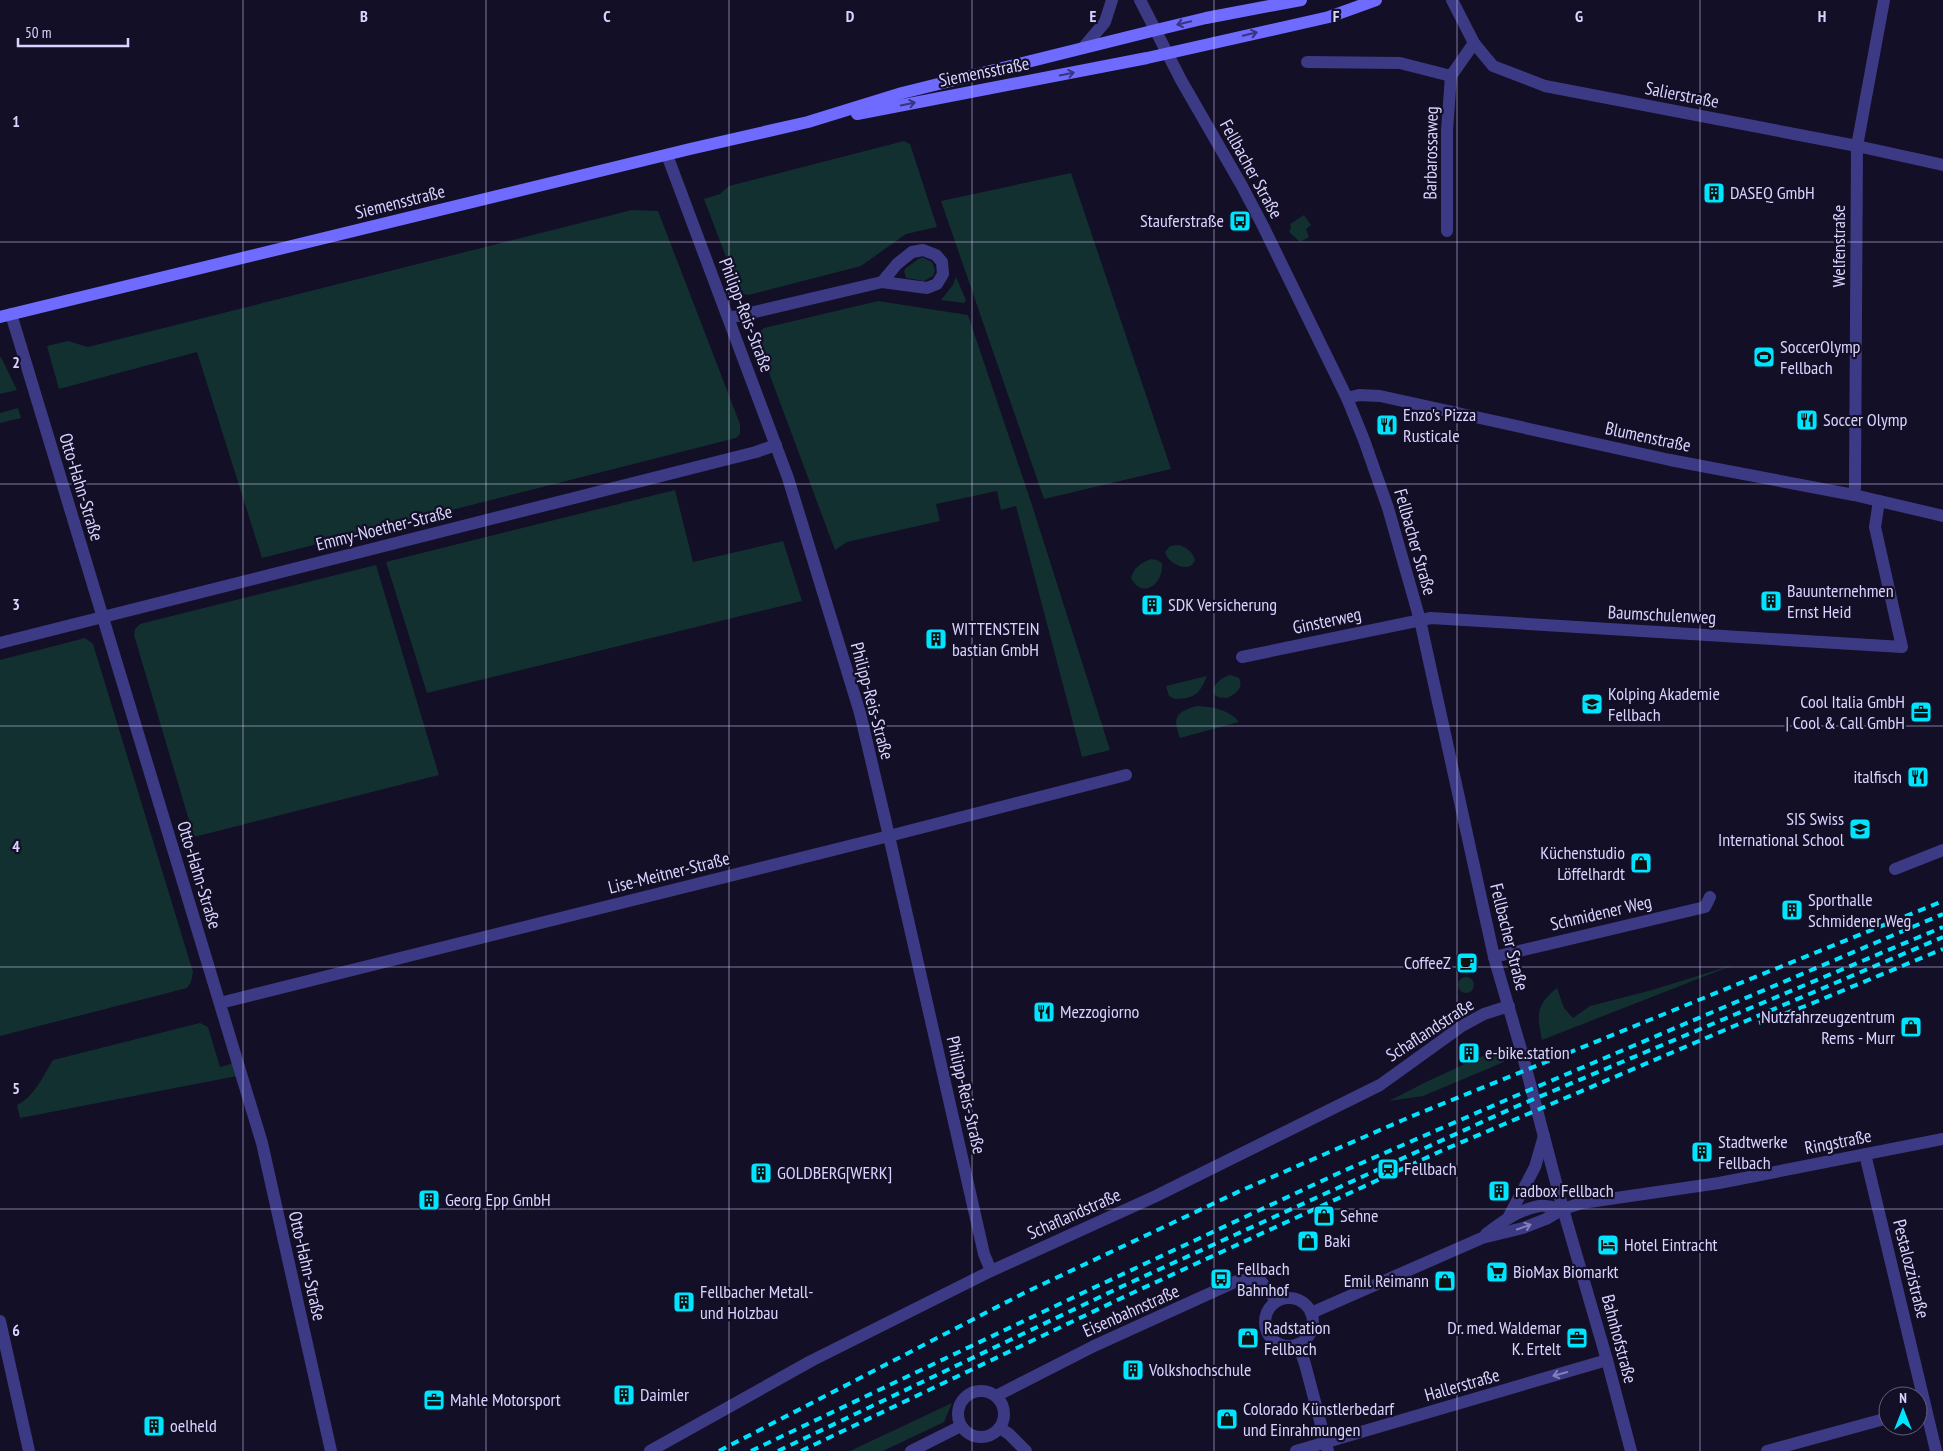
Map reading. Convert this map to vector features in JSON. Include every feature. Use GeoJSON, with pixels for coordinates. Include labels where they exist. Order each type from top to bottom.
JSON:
{"type":"FeatureCollection","features":[{"type":"Feature","properties":{"kind":"main road"},"geometry":{"type":"LineString","coordinates":[[1156,30],[1206,18],[1301,0]]}},
{"type":"Feature","properties":{"kind":"main road"},"geometry":{"type":"LineString","coordinates":[[1166,53],[1329,17],[1376,0]]}},
{"type":"Feature","properties":{"kind":"main road","name":"Siemensstraße"},"geometry":{"type":"LineString","coordinates":[[5,316],[808,122],[902,93],[1156,30]]}},
{"type":"Feature","properties":{"kind":"main road","name":"Siemensstraße"},"geometry":{"type":"LineString","coordinates":[[808,122],[852,116],[1119,64],[1166,53]]}},
{"type":"Feature","properties":{"kind":"street"},"geometry":{"type":"LineString","coordinates":[[1084,48],[1105,22],[1112,0]]}},
{"type":"Feature","properties":{"kind":"street","name":"Fellbacher Straße"},"geometry":{"type":"LineString","coordinates":[[1140,0],[1166,53],[1242,186],[1346,398],[1364,440],[1388,508],[1420,620],[1494,957],[1509,1006],[1563,1209]]}},
{"type":"Feature","properties":{"kind":"street","name":"Salierstraße"},"geometry":{"type":"LineString","coordinates":[[1452,0],[1474,43],[1493,66],[1545,86],[1856,146],[1943,165]]}},
{"type":"Feature","properties":{"kind":"street","name":"Welfenstraße"},"geometry":{"type":"LineString","coordinates":[[1854,496],[1856,146],[1884,0]]}},
{"type":"Feature","properties":{"kind":"street"},"geometry":{"type":"LineString","coordinates":[[1307,62],[1400,63],[1451,76],[1474,43]]}},
{"type":"Feature","properties":{"kind":"street","name":"Barbarossaweg"},"geometry":{"type":"LineString","coordinates":[[1447,230],[1447,130],[1451,76]]}},
{"type":"Feature","properties":{"kind":"street","name":"Philipp-Reis-Straße"},"geometry":{"type":"LineString","coordinates":[[667,155],[788,478],[860,713],[984,1254],[991,1270]]}},
{"type":"Feature","properties":{"kind":"street"},"geometry":{"type":"LineString","coordinates":[[729,318],[882,282]]}},
{"type":"Feature","properties":{"kind":"street","name":"Otto-Hahn-Straße"},"geometry":{"type":"LineString","coordinates":[[5,316],[103,618],[262,1143],[331,1451]]}},
{"type":"Feature","properties":{"kind":"street","name":"Blumenstraße"},"geometry":{"type":"LineString","coordinates":[[1346,398],[1359,395],[1380,396],[1670,460],[1879,501],[1943,516]]}},
{"type":"Feature","properties":{"kind":"street","name":"Emmy-Noether-Straße"},"geometry":{"type":"LineString","coordinates":[[0,643],[776,445]]}},
{"type":"Feature","properties":{"kind":"street","name":"Baumschulenweg"},"geometry":{"type":"LineString","coordinates":[[1420,620],[1431,618],[1902,648],[1875,527],[1879,501]]}},
{"type":"Feature","properties":{"kind":"street","name":"Ginsterweg"},"geometry":{"type":"LineString","coordinates":[[1242,658],[1420,620]]}},
{"type":"Feature","properties":{"kind":"street","name":"Lise-Meitner-Straße"},"geometry":{"type":"LineString","coordinates":[[220,1003],[1126,775]]}},
{"type":"Feature","properties":{"kind":"street"},"geometry":{"type":"LineString","coordinates":[[1895,869],[1943,850]]}},
{"type":"Feature","properties":{"kind":"street","name":"Schmidener Weg"},"geometry":{"type":"LineString","coordinates":[[1494,957],[1705,907],[1710,897]]}},
{"type":"Feature","properties":{"kind":"street","name":"Schaflandstraße"},"geometry":{"type":"LineString","coordinates":[[650,1451],[811,1361],[991,1270],[1156,1196],[1380,1085],[1462,1026],[1484,1014],[1509,1006]]}},
{"type":"Feature","properties":{"kind":"street"},"geometry":{"type":"LineString","coordinates":[[1508,1218],[1535,1167],[1544,1136]]}},
{"type":"Feature","properties":{"kind":"street","name":"Ringstraße"},"geometry":{"type":"LineString","coordinates":[[1563,1209],[1591,1202],[1719,1183],[1943,1139]]}},
{"type":"Feature","properties":{"kind":"street","name":"Pestalozzistraße"},"geometry":{"type":"LineString","coordinates":[[1865,1154],[1917,1386]]}},
{"type":"Feature","properties":{"kind":"street"},"geometry":{"type":"LineString","coordinates":[[1482,1238],[1508,1218],[1540,1206],[1563,1209]]}},
{"type":"Feature","properties":{"kind":"street"},"geometry":{"type":"LineString","coordinates":[[1311,1314],[1482,1238],[1534,1224],[1563,1209]]}},
{"type":"Feature","properties":{"kind":"street","name":"Bahnhofstraße"},"geometry":{"type":"LineString","coordinates":[[1563,1209],[1607,1360],[1630,1451]]}},
{"type":"Feature","properties":{"kind":"street","name":"Eisenbahnstraße"},"geometry":{"type":"LineString","coordinates":[[996,1396],[1094,1346],[1237,1281],[1252,1279],[1261,1281],[1276,1301]]}},
{"type":"Feature","properties":{"kind":"street"},"geometry":{"type":"LineString","coordinates":[[1295,1298],[1302,1302],[1311,1314],[1313,1323],[1311,1331],[1307,1338],[1298,1344],[1286,1346],[1279,1344],[1267,1334],[1265,1318],[1267,1310],[1276,1301],[1295,1298]]}},
{"type":"Feature","properties":{"kind":"street"},"geometry":{"type":"LineString","coordinates":[[0,1321],[29,1451]]}},
{"type":"Feature","properties":{"kind":"street"},"geometry":{"type":"LineString","coordinates":[[1298,1344],[1306,1364],[1327,1446]]}},
{"type":"Feature","properties":{"kind":"street","name":"Hallerstraße"},"geometry":{"type":"LineString","coordinates":[[1296,1451],[1327,1446],[1607,1360]]}},
{"type":"Feature","properties":{"kind":"street"},"geometry":{"type":"LineString","coordinates":[[976,1391],[984,1391],[996,1396],[1004,1407],[1005,1415],[1000,1428],[994,1434],[980,1437],[972,1435],[961,1426],[958,1412],[964,1398],[976,1391]]}},
{"type":"Feature","properties":{"kind":"street"},"geometry":{"type":"LineString","coordinates":[[1767,1451],[1878,1421]]}},
{"type":"Feature","properties":{"kind":"street"},"geometry":{"type":"LineString","coordinates":[[911,1451],[961,1426]]}},
{"type":"Feature","properties":{"kind":"street","name":"Pestalozzistraße"},"geometry":{"type":"LineString","coordinates":[[1928,1427],[1936,1451]]}},
{"type":"Feature","properties":{"kind":"street"},"geometry":{"type":"LineString","coordinates":[[1000,1428],[1026,1451]]}},
{"type":"Feature","properties":{"kind":"green space"},"geometry":{"type":"Polygon","coordinates":[[[904,141],[910,144],[937,227],[906,234],[861,266],[748,295],[742,294],[739,291],[704,199],[720,194],[729,186],[904,141]]]}},
{"type":"Feature","properties":{"kind":"green space"},"geometry":{"type":"Polygon","coordinates":[[[1071,173],[1171,469],[1044,499],[941,201],[1071,173]]]}},
{"type":"Feature","properties":{"kind":"green space"},"geometry":{"type":"Polygon","coordinates":[[[632,210],[658,211],[740,424],[740,434],[736,438],[262,558],[197,352],[59,389],[47,346],[68,341],[88,347],[632,210]]]}},
{"type":"Feature","properties":{"kind":"green space"},"geometry":{"type":"Polygon","coordinates":[[[1304,215],[1311,225],[1306,229],[1309,237],[1300,242],[1289,232],[1290,224],[1304,215]]]}},
{"type":"Feature","properties":{"kind":"green space"},"geometry":{"type":"Polygon","coordinates":[[[920,258],[932,262],[935,270],[933,276],[924,281],[906,278],[904,271],[906,268],[920,258]]]}},
{"type":"Feature","properties":{"kind":"green space"},"geometry":{"type":"Polygon","coordinates":[[[956,277],[966,300],[964,303],[941,300],[953,285],[956,277]]]}},
{"type":"Feature","properties":{"kind":"green space"},"geometry":{"type":"Polygon","coordinates":[[[878,301],[968,315],[1031,502],[1110,750],[1082,757],[1016,506],[1001,510],[997,491],[936,504],[940,521],[847,542],[835,550],[756,338],[758,333],[764,328],[878,301]]]}},
{"type":"Feature","properties":{"kind":"green space"},"geometry":{"type":"Polygon","coordinates":[[[0,357],[17,390],[0,394],[0,357]]]}},
{"type":"Feature","properties":{"kind":"green space"},"geometry":{"type":"Polygon","coordinates":[[[18,408],[21,418],[0,423],[0,413],[18,408]]]}},
{"type":"Feature","properties":{"kind":"green space"},"geometry":{"type":"Polygon","coordinates":[[[675,490],[693,562],[783,541],[802,601],[427,693],[386,562],[675,490]]]}},
{"type":"Feature","properties":{"kind":"green space"},"geometry":{"type":"Polygon","coordinates":[[[1179,545],[1189,550],[1194,557],[1195,560],[1188,567],[1179,566],[1174,563],[1165,552],[1170,546],[1179,545]]]}},
{"type":"Feature","properties":{"kind":"green space"},"geometry":{"type":"Polygon","coordinates":[[[1151,559],[1162,563],[1160,577],[1151,587],[1141,588],[1131,578],[1132,574],[1138,566],[1151,559]]]}},
{"type":"Feature","properties":{"kind":"green space"},"geometry":{"type":"Polygon","coordinates":[[[376,565],[439,775],[194,837],[134,635],[135,629],[140,624],[376,565]]]}},
{"type":"Feature","properties":{"kind":"green space"},"geometry":{"type":"Polygon","coordinates":[[[85,638],[93,644],[193,972],[191,982],[187,988],[0,1036],[0,660],[85,638]]]}},
{"type":"Feature","properties":{"kind":"green space"},"geometry":{"type":"Polygon","coordinates":[[[1230,675],[1239,678],[1240,685],[1238,691],[1226,698],[1215,695],[1213,692],[1216,684],[1230,675]]]}},
{"type":"Feature","properties":{"kind":"green space"},"geometry":{"type":"Polygon","coordinates":[[[1207,676],[1196,694],[1187,698],[1175,699],[1169,696],[1166,686],[1207,676]]]}},
{"type":"Feature","properties":{"kind":"green space"},"geometry":{"type":"Polygon","coordinates":[[[1197,706],[1225,711],[1239,722],[1180,738],[1176,725],[1178,716],[1180,713],[1197,706]]]}},
{"type":"Feature","properties":{"kind":"green space"},"geometry":{"type":"Polygon","coordinates":[[[1736,964],[1542,1040],[1539,1011],[1545,1000],[1557,988],[1564,1008],[1573,1018],[1590,1006],[1652,990],[1736,964]]]}},
{"type":"Feature","properties":{"kind":"green space"},"geometry":{"type":"Polygon","coordinates":[[[1466,977],[1472,979],[1474,985],[1472,991],[1466,993],[1460,991],[1458,985],[1460,979],[1466,977]]]}},
{"type":"Feature","properties":{"kind":"green space"},"geometry":{"type":"Polygon","coordinates":[[[200,1023],[208,1027],[220,1067],[234,1063],[237,1076],[20,1118],[17,1105],[34,1091],[53,1060],[200,1023]]]}},
{"type":"Feature","properties":{"kind":"green space"},"geometry":{"type":"Polygon","coordinates":[[[1500,1048],[1504,1062],[1423,1096],[1389,1101],[1426,1082],[1500,1048]]]}},
{"type":"Feature","properties":{"kind":"green space"},"geometry":{"type":"Polygon","coordinates":[[[952,1403],[944,1422],[883,1451],[850,1451],[952,1403]]]}},
{"type":"Feature","properties":{"kind":"railway"},"geometry":{"type":"LineString","coordinates":[[719,1451],[1024,1293],[1240,1191],[1410,1117],[1943,901]]}},
{"type":"Feature","properties":{"kind":"railway"},"geometry":{"type":"LineString","coordinates":[[751,1451],[1341,1172],[1943,914]]}},
{"type":"Feature","properties":{"kind":"railway"},"geometry":{"type":"LineString","coordinates":[[778,1451],[1125,1285],[1515,1107],[1943,927]]}},
{"type":"Feature","properties":{"kind":"railway"},"geometry":{"type":"LineString","coordinates":[[801,1451],[1128,1295],[1441,1151],[1943,937]]}},
{"type":"Feature","properties":{"kind":"railway"},"geometry":{"type":"LineString","coordinates":[[1759,1023],[1808,1005],[1943,949]]}},
{"type":"Feature","properties":{"kind":"place","name":"DASEQ GmbH"},"geometry":{"type":"Point","coordinates":[1714,193]}},
{"type":"Feature","properties":{"kind":"place","name":"Stauferstraße"},"geometry":{"type":"Point","coordinates":[1240,221]}},
{"type":"Feature","properties":{"kind":"place","name":"SoccerOlymp Fellbach"},"geometry":{"type":"Point","coordinates":[1764,357]}},
{"type":"Feature","properties":{"kind":"place","name":"Soccer Olymp"},"geometry":{"type":"Point","coordinates":[1807,420]}},
{"type":"Feature","properties":{"kind":"place","name":"Enzo's Pizza Rusticale"},"geometry":{"type":"Point","coordinates":[1387,425]}},
{"type":"Feature","properties":{"kind":"place","name":"Bauunternehmen Ernst Heid"},"geometry":{"type":"Point","coordinates":[1771,601]}},
{"type":"Feature","properties":{"kind":"place","name":"SDK Versicherung"},"geometry":{"type":"Point","coordinates":[1152,605]}},
{"type":"Feature","properties":{"kind":"place","name":"WITTENSTEIN bastian GmbH"},"geometry":{"type":"Point","coordinates":[936,639]}},
{"type":"Feature","properties":{"kind":"place","name":"Kolping Akademie Fellbach"},"geometry":{"type":"Point","coordinates":[1592,704]}},
{"type":"Feature","properties":{"kind":"place","name":"Cool Italia GmbH | Cool & Call GmbH"},"geometry":{"type":"Point","coordinates":[1921,712]}},
{"type":"Feature","properties":{"kind":"place","name":"italfisch"},"geometry":{"type":"Point","coordinates":[1918,777]}},
{"type":"Feature","properties":{"kind":"place","name":"SIS Swiss International School"},"geometry":{"type":"Point","coordinates":[1860,829]}},
{"type":"Feature","properties":{"kind":"place","name":"Küchenstudio Löffelhardt"},"geometry":{"type":"Point","coordinates":[1641,863]}},
{"type":"Feature","properties":{"kind":"place","name":"Sporthalle Schmidener Weg"},"geometry":{"type":"Point","coordinates":[1792,910]}},
{"type":"Feature","properties":{"kind":"place","name":"CoffeeZ"},"geometry":{"type":"Point","coordinates":[1467,963]}},
{"type":"Feature","properties":{"kind":"place","name":"Mezzogiorno"},"geometry":{"type":"Point","coordinates":[1044,1012]}},
{"type":"Feature","properties":{"kind":"place","name":"Nutzfahrzeugzentrum Rems - Murr"},"geometry":{"type":"Point","coordinates":[1911,1027]}},
{"type":"Feature","properties":{"kind":"place","name":"e-bike.station"},"geometry":{"type":"Point","coordinates":[1469,1053]}},
{"type":"Feature","properties":{"kind":"place","name":"Stadtwerke Fellbach"},"geometry":{"type":"Point","coordinates":[1702,1152]}},
{"type":"Feature","properties":{"kind":"place","name":"Fellbach"},"geometry":{"type":"Point","coordinates":[1388,1169]}},
{"type":"Feature","properties":{"kind":"place","name":"GOLDBERG[WERK]"},"geometry":{"type":"Point","coordinates":[761,1173]}},
{"type":"Feature","properties":{"kind":"place","name":"radbox Fellbach"},"geometry":{"type":"Point","coordinates":[1499,1191]}},
{"type":"Feature","properties":{"kind":"place","name":"Georg Epp GmbH"},"geometry":{"type":"Point","coordinates":[429,1200]}},
{"type":"Feature","properties":{"kind":"place","name":"Sehne"},"geometry":{"type":"Point","coordinates":[1324,1216]}},
{"type":"Feature","properties":{"kind":"place","name":"Baki"},"geometry":{"type":"Point","coordinates":[1308,1241]}},
{"type":"Feature","properties":{"kind":"place","name":"Hotel Eintracht"},"geometry":{"type":"Point","coordinates":[1608,1245]}},
{"type":"Feature","properties":{"kind":"place","name":"BioMax Biomarkt"},"geometry":{"type":"Point","coordinates":[1497,1272]}},
{"type":"Feature","properties":{"kind":"place","name":"Fellbach Bahnhof"},"geometry":{"type":"Point","coordinates":[1221,1279]}},
{"type":"Feature","properties":{"kind":"place","name":"Emil Reimann"},"geometry":{"type":"Point","coordinates":[1445,1281]}},
{"type":"Feature","properties":{"kind":"place","name":"Fellbacher Metall- und Holzbau"},"geometry":{"type":"Point","coordinates":[684,1302]}},
{"type":"Feature","properties":{"kind":"place","name":"Radstation Fellbach"},"geometry":{"type":"Point","coordinates":[1248,1338]}},
{"type":"Feature","properties":{"kind":"place","name":"Dr. med. Waldemar K. Ertelt"},"geometry":{"type":"Point","coordinates":[1577,1338]}},
{"type":"Feature","properties":{"kind":"place","name":"Volkshochschule"},"geometry":{"type":"Point","coordinates":[1133,1370]}},
{"type":"Feature","properties":{"kind":"place","name":"Daimler"},"geometry":{"type":"Point","coordinates":[624,1395]}},
{"type":"Feature","properties":{"kind":"place","name":"Mahle Motorsport"},"geometry":{"type":"Point","coordinates":[434,1400]}},
{"type":"Feature","properties":{"kind":"place","name":"Colorado Künstlerbedarf und Einrahmungen"},"geometry":{"type":"Point","coordinates":[1227,1419]}},
{"type":"Feature","properties":{"kind":"place","name":"oelheld"},"geometry":{"type":"Point","coordinates":[154,1426]}}]}
